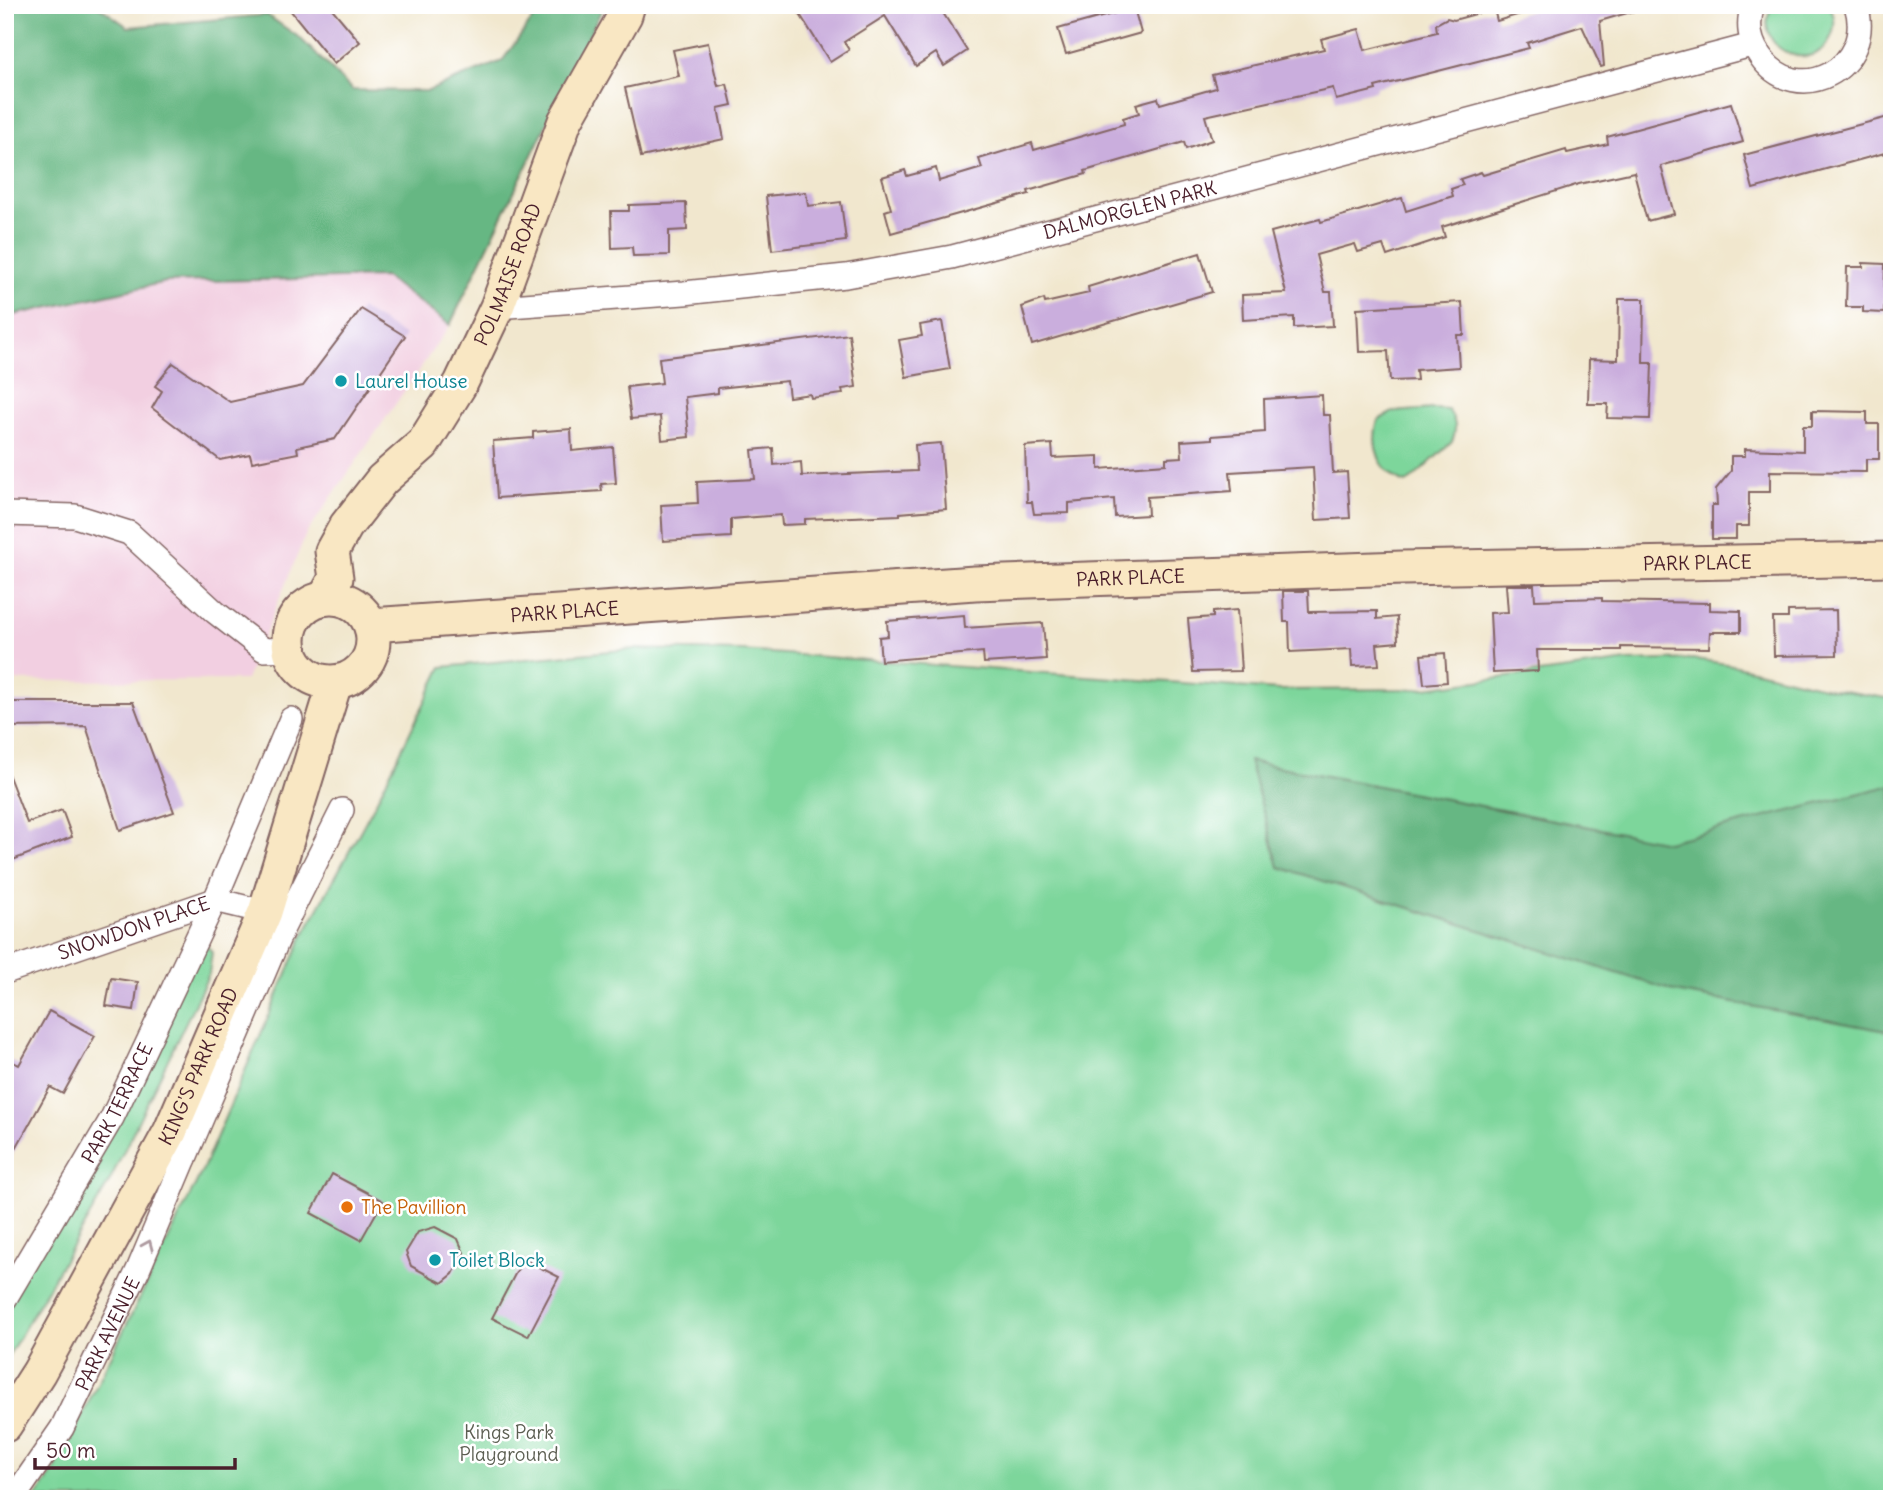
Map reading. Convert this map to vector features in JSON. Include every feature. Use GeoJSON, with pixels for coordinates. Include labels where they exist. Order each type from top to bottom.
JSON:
{"type":"FeatureCollection","features":[{"type":"Feature","properties":{"kind":"street","name":"POLMAISE ROAD"},"geometry":{"type":"LineString","coordinates":[[325,598],[336,578],[332,551],[346,526],[382,480],[423,444],[461,383],[496,307],[565,121],[625,15],[628,5]]}},
{"type":"Feature","properties":{"kind":"street"},"geometry":{"type":"LineString","coordinates":[[1753,5],[1749,16],[1752,45],[1767,67],[1790,79],[1810,81],[1829,76],[1845,64],[1854,51],[1859,36],[1860,17],[1856,5]]}},
{"type":"Feature","properties":{"kind":"street","name":"DALMORGLEN PARK"},"geometry":{"type":"LineString","coordinates":[[496,307],[684,293],[846,276],[952,257],[1752,45]]}},
{"type":"Feature","properties":{"kind":"street"},"geometry":{"type":"LineString","coordinates":[[5,514],[75,516],[129,533],[215,612],[264,650],[289,649]]}},
{"type":"Feature","properties":{"kind":"street","name":"PARK PLACE"},"geometry":{"type":"LineString","coordinates":[[371,625],[975,583],[1402,568],[1892,559]]}},
{"type":"Feature","properties":{"kind":"street"},"geometry":{"type":"LineString","coordinates":[[335,597],[351,603],[363,612],[371,625],[373,638],[368,660],[353,677],[335,683],[315,679],[301,671],[289,649],[289,632],[294,619],[311,603],[325,598],[335,597]]}},
{"type":"Feature","properties":{"kind":"street","name":"KING'S PARK ROAD"},"geometry":{"type":"LineString","coordinates":[[5,1425],[173,1152],[265,912],[335,683]]}},
{"type":"Feature","properties":{"kind":"street","name":"PARK TERRACE"},"geometry":{"type":"LineString","coordinates":[[5,1299],[112,1118],[215,900],[290,719]]}},
{"type":"Feature","properties":{"kind":"street","name":"PARK AVENUE"},"geometry":{"type":"LineString","coordinates":[[13,1499],[62,1428],[138,1270],[173,1152],[342,810]]}},
{"type":"Feature","properties":{"kind":"street","name":"SNOWDON PLACE"},"geometry":{"type":"LineString","coordinates":[[5,972],[215,900],[265,912]]}},
{"type":"Feature","properties":{"kind":"shaded area"},"geometry":{"type":"Polygon","coordinates":[[[386,277],[450,325],[306,534],[246,680],[5,681],[5,312],[14,315],[166,282],[386,277]]]}},
{"type":"Feature","properties":{"kind":"green space"},"geometry":{"type":"Polygon","coordinates":[[[5,5],[97,5],[128,27],[267,15],[300,38],[352,90],[428,91],[502,61],[543,5],[604,5],[450,325],[385,277],[166,282],[14,315],[5,312],[5,5]]]}},
{"type":"Feature","properties":{"kind":"green space"},"geometry":{"type":"Polygon","coordinates":[[[1773,5],[1829,5],[1834,21],[1831,37],[1822,49],[1811,55],[1798,56],[1786,52],[1776,44],[1769,33],[1768,20],[1773,5]]]}},
{"type":"Feature","properties":{"kind":"green space"},"geometry":{"type":"Polygon","coordinates":[[[1448,410],[1451,414],[1455,425],[1452,442],[1406,483],[1389,473],[1379,458],[1375,439],[1378,420],[1393,412],[1448,410]]]}},
{"type":"Feature","properties":{"kind":"green space","name":"Kings Park Playground"},"geometry":{"type":"Polygon","coordinates":[[[633,649],[743,651],[1278,690],[1418,689],[1628,661],[1696,659],[1832,689],[1892,699],[1892,1499],[35,1499],[56,1468],[202,1171],[302,938],[375,804],[442,667],[633,649]]]}},
{"type":"Feature","properties":{"kind":"green space"},"geometry":{"type":"Polygon","coordinates":[[[1249,761],[1667,842],[1892,785],[1892,1032],[1680,993],[1279,867],[1249,761]]]}},
{"type":"Feature","properties":{"kind":"green space"},"geometry":{"type":"Polygon","coordinates":[[[203,941],[212,952],[209,974],[108,1184],[5,1362],[5,1299],[203,941]]]}},
{"type":"Feature","properties":{"kind":"building"},"geometry":{"type":"Polygon","coordinates":[[[286,5],[329,5],[360,42],[334,64],[286,5]]]}},
{"type":"Feature","properties":{"kind":"building"},"geometry":{"type":"Polygon","coordinates":[[[794,5],[938,5],[967,51],[944,66],[936,53],[916,66],[885,16],[844,42],[849,50],[830,62],[794,5]]]}},
{"type":"Feature","properties":{"kind":"building"},"geometry":{"type":"Polygon","coordinates":[[[1551,5],[1633,5],[1634,11],[1600,21],[1604,66],[1601,67],[1582,26],[1527,43],[1529,48],[1375,87],[1376,90],[1336,100],[1333,88],[1205,116],[1212,140],[1186,149],[1184,142],[1085,171],[1086,174],[1028,191],[1029,194],[891,233],[885,211],[891,209],[882,177],[905,170],[907,176],[936,168],[939,181],[982,168],[979,159],[1032,143],[1034,150],[1124,124],[1123,118],[1139,113],[1136,104],[1158,98],[1160,104],[1216,88],[1212,75],[1324,49],[1321,39],[1359,29],[1365,50],[1437,32],[1436,24],[1447,18],[1454,20],[1494,9],[1497,21],[1551,5]]]}},
{"type":"Feature","properties":{"kind":"building"},"geometry":{"type":"Polygon","coordinates":[[[1134,8],[1141,33],[1066,54],[1058,29],[1134,8]]]}},
{"type":"Feature","properties":{"kind":"building"},"geometry":{"type":"Polygon","coordinates":[[[708,43],[718,86],[727,84],[732,105],[718,108],[724,139],[641,157],[625,88],[679,76],[673,50],[708,43]]]}},
{"type":"Feature","properties":{"kind":"building"},"geometry":{"type":"Polygon","coordinates":[[[1731,103],[1743,142],[1661,166],[1674,214],[1647,221],[1634,172],[1579,184],[1442,227],[1445,237],[1387,256],[1383,245],[1358,252],[1355,244],[1316,255],[1325,292],[1331,292],[1333,326],[1294,328],[1294,317],[1243,320],[1242,295],[1286,293],[1271,232],[1320,219],[1321,222],[1402,198],[1406,211],[1453,196],[1451,189],[1463,185],[1460,179],[1481,172],[1483,175],[1566,150],[1567,153],[1608,144],[1607,137],[1731,103]]]}},
{"type":"Feature","properties":{"kind":"building"},"geometry":{"type":"Polygon","coordinates":[[[1892,116],[1892,151],[1753,189],[1744,155],[1892,116]]]}},
{"type":"Feature","properties":{"kind":"building"},"geometry":{"type":"Polygon","coordinates":[[[806,192],[808,206],[841,202],[846,241],[772,250],[766,196],[806,192]]]}},
{"type":"Feature","properties":{"kind":"building"},"geometry":{"type":"Polygon","coordinates":[[[686,203],[687,230],[669,231],[669,255],[633,256],[632,247],[612,248],[611,211],[629,211],[629,205],[686,203]]]}},
{"type":"Feature","properties":{"kind":"building"},"geometry":{"type":"Polygon","coordinates":[[[1200,253],[1212,292],[1032,345],[1022,307],[1044,299],[1045,303],[1089,293],[1088,287],[1200,253]]]}},
{"type":"Feature","properties":{"kind":"building"},"geometry":{"type":"Polygon","coordinates":[[[1863,263],[1885,264],[1884,313],[1863,312],[1863,307],[1846,307],[1847,267],[1863,267],[1863,263]]]}},
{"type":"Feature","properties":{"kind":"building"},"geometry":{"type":"Polygon","coordinates":[[[1619,299],[1644,299],[1643,363],[1652,363],[1650,419],[1607,418],[1608,404],[1588,404],[1589,359],[1618,360],[1619,299]]]}},
{"type":"Feature","properties":{"kind":"building"},"geometry":{"type":"Polygon","coordinates":[[[1462,302],[1464,335],[1457,335],[1459,367],[1416,370],[1417,380],[1390,381],[1388,351],[1359,352],[1357,308],[1462,302]]]}},
{"type":"Feature","properties":{"kind":"building","name":"Laurel House"},"geometry":{"type":"Polygon","coordinates":[[[361,309],[405,336],[335,439],[297,447],[298,453],[252,462],[250,454],[220,460],[152,408],[162,391],[155,386],[173,363],[230,402],[303,386],[361,309]]]}},
{"type":"Feature","properties":{"kind":"building"},"geometry":{"type":"Polygon","coordinates":[[[942,321],[950,369],[906,377],[899,340],[922,336],[920,325],[942,321]]]}},
{"type":"Feature","properties":{"kind":"building"},"geometry":{"type":"Polygon","coordinates":[[[849,334],[856,387],[842,389],[843,394],[811,398],[810,394],[789,397],[787,381],[718,388],[718,393],[685,397],[689,437],[662,440],[660,416],[631,419],[627,387],[662,383],[659,358],[849,334]]]}},
{"type":"Feature","properties":{"kind":"building"},"geometry":{"type":"Polygon","coordinates":[[[1322,395],[1323,415],[1330,415],[1333,473],[1347,472],[1350,518],[1316,520],[1313,467],[1230,472],[1232,491],[1147,497],[1148,515],[1115,517],[1114,499],[1069,503],[1069,513],[1034,514],[1032,502],[1027,502],[1025,446],[1052,444],[1053,458],[1099,456],[1099,469],[1166,464],[1166,458],[1182,457],[1181,441],[1265,432],[1264,399],[1322,395]]]}},
{"type":"Feature","properties":{"kind":"building"},"geometry":{"type":"Polygon","coordinates":[[[1812,411],[1867,412],[1867,424],[1879,424],[1879,459],[1866,459],[1866,472],[1770,471],[1770,492],[1749,492],[1749,526],[1736,526],[1736,539],[1712,539],[1712,505],[1717,505],[1716,489],[1731,471],[1731,456],[1745,456],[1745,449],[1803,451],[1803,426],[1812,426],[1812,411]]]}},
{"type":"Feature","properties":{"kind":"building"},"geometry":{"type":"Polygon","coordinates":[[[571,429],[572,451],[613,447],[616,483],[601,484],[602,491],[497,498],[493,441],[533,438],[533,432],[571,429]]]}},
{"type":"Feature","properties":{"kind":"building"},"geometry":{"type":"Polygon","coordinates":[[[941,443],[946,509],[900,515],[805,519],[805,524],[782,525],[781,515],[731,519],[731,537],[663,541],[661,505],[698,503],[697,482],[755,479],[752,450],[773,448],[774,465],[801,462],[802,476],[917,471],[915,445],[941,443]]]}},
{"type":"Feature","properties":{"kind":"building"},"geometry":{"type":"Polygon","coordinates":[[[1506,585],[1534,585],[1535,600],[1602,598],[1602,601],[1710,603],[1710,610],[1741,611],[1741,632],[1710,632],[1709,648],[1537,650],[1538,671],[1493,673],[1490,613],[1508,612],[1506,585]]]}},
{"type":"Feature","properties":{"kind":"building"},"geometry":{"type":"Polygon","coordinates":[[[1283,591],[1308,591],[1309,612],[1377,611],[1377,619],[1397,617],[1398,642],[1377,644],[1379,665],[1352,666],[1351,649],[1290,652],[1289,622],[1284,622],[1283,591]]]}},
{"type":"Feature","properties":{"kind":"building"},"geometry":{"type":"Polygon","coordinates":[[[1237,610],[1241,671],[1193,672],[1188,619],[1213,617],[1213,612],[1237,610]]]}},
{"type":"Feature","properties":{"kind":"building"},"geometry":{"type":"Polygon","coordinates":[[[1836,610],[1837,655],[1774,656],[1773,618],[1788,618],[1788,611],[1836,610]]]}},
{"type":"Feature","properties":{"kind":"building"},"geometry":{"type":"Polygon","coordinates":[[[964,615],[965,628],[1043,623],[1046,659],[984,663],[983,652],[881,661],[879,637],[888,636],[887,621],[964,615]]]}},
{"type":"Feature","properties":{"kind":"building"},"geometry":{"type":"Polygon","coordinates":[[[1445,653],[1447,682],[1424,684],[1421,655],[1445,653]]]}},
{"type":"Feature","properties":{"kind":"building"},"geometry":{"type":"Polygon","coordinates":[[[5,702],[133,702],[174,812],[120,830],[86,726],[5,727],[5,702]]]}},
{"type":"Feature","properties":{"kind":"building"},"geometry":{"type":"Polygon","coordinates":[[[7,771],[27,823],[62,810],[72,837],[5,863],[7,771]]]}},
{"type":"Feature","properties":{"kind":"building"},"geometry":{"type":"Polygon","coordinates":[[[111,978],[138,982],[134,1010],[106,1006],[111,978]]]}},
{"type":"Feature","properties":{"kind":"building"},"geometry":{"type":"Polygon","coordinates":[[[49,1011],[95,1036],[63,1094],[50,1087],[5,1168],[5,1058],[19,1065],[49,1011]]]}},
{"type":"Feature","properties":{"kind":"building","name":"The Pavillion"},"geometry":{"type":"Polygon","coordinates":[[[332,1174],[383,1201],[361,1240],[311,1213],[332,1174]]]}},
{"type":"Feature","properties":{"kind":"building","name":"Toilet Block"},"geometry":{"type":"Polygon","coordinates":[[[435,1227],[458,1239],[464,1253],[453,1274],[442,1283],[411,1266],[406,1252],[418,1232],[435,1227]]]}},
{"type":"Feature","properties":{"kind":"building"},"geometry":{"type":"Polygon","coordinates":[[[523,1259],[559,1277],[528,1336],[492,1318],[523,1259]]]}},
{"type":"Feature","properties":{"kind":"place","name":"Laurel House"},"geometry":{"type":"Point","coordinates":[341,381]}},
{"type":"Feature","properties":{"kind":"place","name":"The Pavillion"},"geometry":{"type":"Point","coordinates":[347,1207]}},
{"type":"Feature","properties":{"kind":"place","name":"Toilet Block"},"geometry":{"type":"Point","coordinates":[435,1260]}}]}
